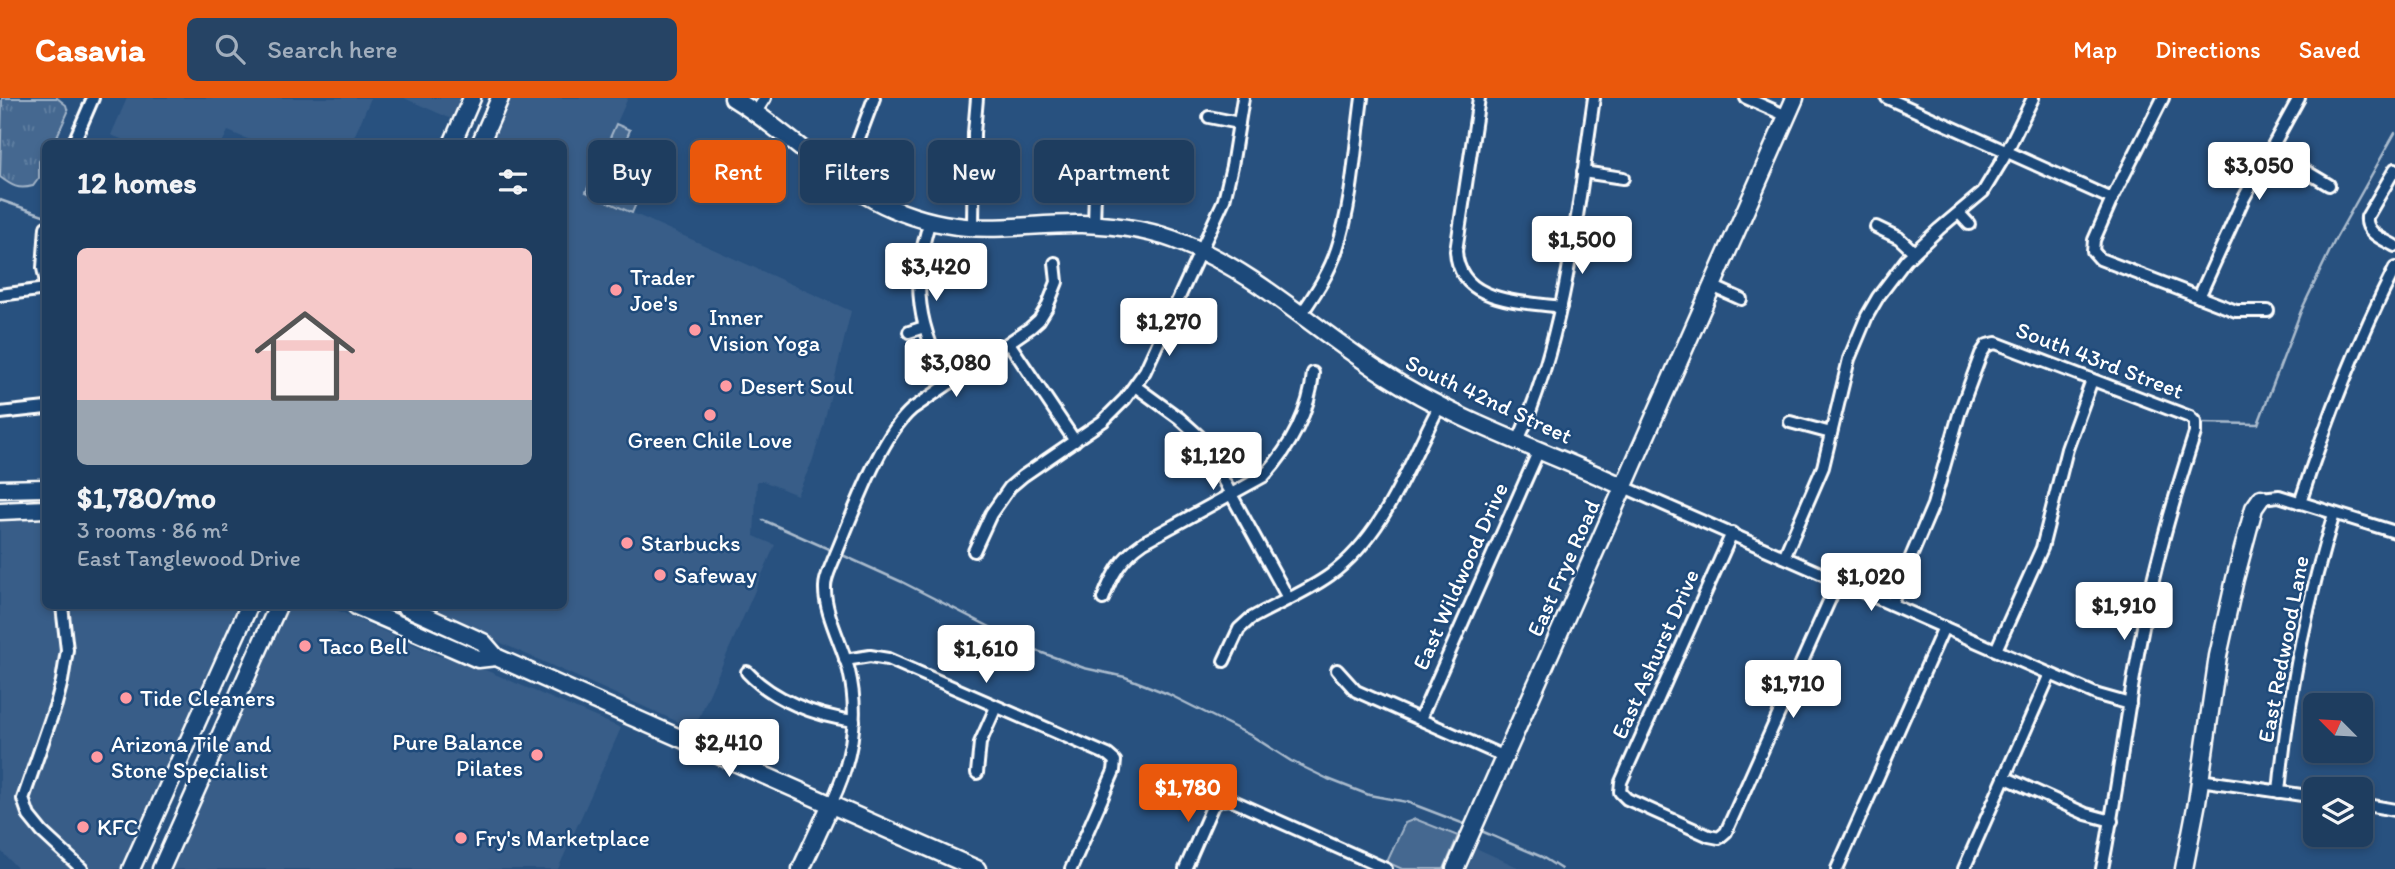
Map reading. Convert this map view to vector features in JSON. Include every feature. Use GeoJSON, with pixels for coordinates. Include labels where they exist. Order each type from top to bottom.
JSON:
{"type":"FeatureCollection","features":[{"type":"Feature","properties":{"kind":"street"},"geometry":{"type":"LineString","coordinates":[[454,140],[472,98]]}},
{"type":"Feature","properties":{"kind":"street"},"geometry":{"type":"LineString","coordinates":[[482,140],[500,98]]}},
{"type":"Feature","properties":{"kind":"street","name":"South 42nd Street"},"geometry":{"type":"LineString","coordinates":[[733,98],[756,112],[800,148]]}},
{"type":"Feature","properties":{"kind":"street"},"geometry":{"type":"LineString","coordinates":[[756,112],[765,98]]}},
{"type":"Feature","properties":{"kind":"street"},"geometry":{"type":"LineString","coordinates":[[858,140],[874,98]]}},
{"type":"Feature","properties":{"kind":"street"},"geometry":{"type":"LineString","coordinates":[[973,229],[977,98]]}},
{"type":"Feature","properties":{"kind":"street"},"geometry":{"type":"LineString","coordinates":[[974,551],[1003,495],[1023,476],[1075,442],[1114,411],[1135,386],[1151,358],[1224,200],[1243,98]]}},
{"type":"Feature","properties":{"kind":"street"},"geometry":{"type":"LineString","coordinates":[[1300,316],[1326,274],[1336,250],[1348,200],[1363,98]]}},
{"type":"Feature","properties":{"kind":"street"},"geometry":{"type":"LineString","coordinates":[[1479,98],[1456,264],[1462,276],[1480,292],[1561,307]]}},
{"type":"Feature","properties":{"kind":"street"},"geometry":{"type":"LineString","coordinates":[[1518,440],[1545,373],[1561,307],[1594,98]]}},
{"type":"Feature","properties":{"kind":"street"},"geometry":{"type":"LineString","coordinates":[[1746,98],[1787,116]]}},
{"type":"Feature","properties":{"kind":"street","name":"East Frye Road"},"geometry":{"type":"LineString","coordinates":[[1455,869],[1795,98]]}},
{"type":"Feature","properties":{"kind":"street"},"geometry":{"type":"LineString","coordinates":[[1887,98],[2112,199]]}},
{"type":"Feature","properties":{"kind":"street"},"geometry":{"type":"LineString","coordinates":[[1784,557],[1815,488],[1856,339],[1878,297],[1914,252],[1988,186],[2033,98]]}},
{"type":"Feature","properties":{"kind":"street"},"geometry":{"type":"LineString","coordinates":[[2164,98],[2112,199],[2094,240],[2093,251],[2100,259],[2236,311],[2268,311]]}},
{"type":"Feature","properties":{"kind":"street"},"geometry":{"type":"LineString","coordinates":[[2199,297],[2244,198],[2299,98]]}},
{"type":"Feature","properties":{"kind":"street"},"geometry":{"type":"LineString","coordinates":[[75,140],[90,99]]}},
{"type":"Feature","properties":{"kind":"street"},"geometry":{"type":"LineString","coordinates":[[1209,117],[1239,123]]}},
{"type":"Feature","properties":{"kind":"street"},"geometry":{"type":"LineString","coordinates":[[2270,150],[2329,185]]}},
{"type":"Feature","properties":{"kind":"street"},"geometry":{"type":"LineString","coordinates":[[2395,169],[2367,217],[2366,225],[2370,231],[2395,246]]}},
{"type":"Feature","properties":{"kind":"street"},"geometry":{"type":"LineString","coordinates":[[1583,172],[1623,178]]}},
{"type":"Feature","properties":{"kind":"street","name":"South 42nd Street"},"geometry":{"type":"LineString","coordinates":[[880,203],[930,221],[973,229],[1094,225],[1130,228],[1157,234],[1202,251],[1228,265],[1382,374],[1440,405],[2098,695],[2130,704]]}},
{"type":"Feature","properties":{"kind":"street"},"geometry":{"type":"LineString","coordinates":[[1094,225],[1095,203]]}},
{"type":"Feature","properties":{"kind":"street"},"geometry":{"type":"LineString","coordinates":[[1959,213],[1969,224]]}},
{"type":"Feature","properties":{"kind":"street"},"geometry":{"type":"LineString","coordinates":[[930,221],[923,244],[919,296],[923,327],[932,352],[950,383]]}},
{"type":"Feature","properties":{"kind":"street"},"geometry":{"type":"LineString","coordinates":[[1876,227],[1899,239],[1914,252]]}},
{"type":"Feature","properties":{"kind":"street"},"geometry":{"type":"LineString","coordinates":[[801,869],[845,771],[854,721],[849,672],[825,588],[833,561],[891,433],[912,409],[1030,328],[1043,313],[1057,282],[1055,263]]}},
{"type":"Feature","properties":{"kind":"street"},"geometry":{"type":"LineString","coordinates":[[2300,503],[2337,396],[2395,268]]}},
{"type":"Feature","properties":{"kind":"street"},"geometry":{"type":"LineString","coordinates":[[1712,286],[1741,299]]}},
{"type":"Feature","properties":{"kind":"street"},"geometry":{"type":"LineString","coordinates":[[0,295],[42,290]]}},
{"type":"Feature","properties":{"kind":"street"},"geometry":{"type":"LineString","coordinates":[[909,332],[923,327]]}},
{"type":"Feature","properties":{"kind":"street"},"geometry":{"type":"LineString","coordinates":[[1009,343],[1075,442]]}},
{"type":"Feature","properties":{"kind":"street","name":"South 43rd Street"},"geometry":{"type":"LineString","coordinates":[[1891,604],[1933,505],[1960,411],[1981,354],[1987,345],[1996,343],[2190,417],[2195,422],[2195,433],[2153,579],[2130,704]]}},
{"type":"Feature","properties":{"kind":"street"},"geometry":{"type":"LineString","coordinates":[[1102,599],[1111,579],[1129,552],[1144,541],[1264,476],[1277,462],[1304,414],[1311,394],[1313,373]]}},
{"type":"Feature","properties":{"kind":"street"},"geometry":{"type":"LineString","coordinates":[[1996,650],[2042,548],[2067,449],[2092,380]]}},
{"type":"Feature","properties":{"kind":"street"},"geometry":{"type":"LineString","coordinates":[[1135,386],[1180,418],[1199,436],[1288,598]]}},
{"type":"Feature","properties":{"kind":"street"},"geometry":{"type":"LineString","coordinates":[[1224,661],[1239,629],[1250,619],[1338,568],[1363,544],[1376,527],[1440,405]]}},
{"type":"Feature","properties":{"kind":"street"},"geometry":{"type":"LineString","coordinates":[[0,413],[42,408]]}},
{"type":"Feature","properties":{"kind":"street"},"geometry":{"type":"LineString","coordinates":[[1790,422],[1831,433]]}},
{"type":"Feature","properties":{"kind":"street","name":"East Wildwood Drive"},"geometry":{"type":"LineString","coordinates":[[1420,719],[1539,450]]}},
{"type":"Feature","properties":{"kind":"street"},"geometry":{"type":"LineString","coordinates":[[0,489],[42,488]]}},
{"type":"Feature","properties":{"kind":"street"},"geometry":{"type":"LineString","coordinates":[[2184,869],[2227,612],[2254,508],[2261,498],[2278,496],[2395,532]]}},
{"type":"Feature","properties":{"kind":"street"},"geometry":{"type":"LineString","coordinates":[[0,511],[42,509]]}},
{"type":"Feature","properties":{"kind":"street","name":"East Redwood Lane"},"geometry":{"type":"LineString","coordinates":[[2279,793],[2298,658],[2308,609],[2334,514]]}},
{"type":"Feature","properties":{"kind":"street","name":"East Ashurst Drive"},"geometry":{"type":"LineString","coordinates":[[1732,533],[1621,782],[1620,792],[1627,799],[1709,836],[1719,838],[1726,832],[1838,581]]}},
{"type":"Feature","properties":{"kind":"street"},"geometry":{"type":"LineString","coordinates":[[62,609],[67,650],[62,681],[23,800],[29,816],[39,828],[82,869]]}},
{"type":"Feature","properties":{"kind":"street"},"geometry":{"type":"LineString","coordinates":[[131,869],[248,609]]}},
{"type":"Feature","properties":{"kind":"street"},"geometry":{"type":"LineString","coordinates":[[160,869],[277,609]]}},
{"type":"Feature","properties":{"kind":"street"},"geometry":{"type":"LineString","coordinates":[[362,609],[478,659],[496,657]]}},
{"type":"Feature","properties":{"kind":"street"},"geometry":{"type":"LineString","coordinates":[[411,609],[483,642],[496,657],[977,869]]}},
{"type":"Feature","properties":{"kind":"street"},"geometry":{"type":"LineString","coordinates":[[1837,869],[1944,627]]}},
{"type":"Feature","properties":{"kind":"street"},"geometry":{"type":"LineString","coordinates":[[845,660],[870,656],[888,659],[1108,755],[1115,761],[1114,771],[1071,869]]}},
{"type":"Feature","properties":{"kind":"street"},"geometry":{"type":"LineString","coordinates":[[1337,670],[1356,691],[1505,757]]}},
{"type":"Feature","properties":{"kind":"street"},"geometry":{"type":"LineString","coordinates":[[747,672],[771,692],[821,715],[854,721]]}},
{"type":"Feature","properties":{"kind":"street"},"geometry":{"type":"LineString","coordinates":[[1964,869],[2050,674]]}},
{"type":"Feature","properties":{"kind":"street"},"geometry":{"type":"LineString","coordinates":[[2102,869],[2130,704]]}},
{"type":"Feature","properties":{"kind":"street"},"geometry":{"type":"LineString","coordinates":[[977,773],[980,743],[996,706]]}},
{"type":"Feature","properties":{"kind":"street"},"geometry":{"type":"LineString","coordinates":[[2004,777],[2086,814],[2112,821]]}},
{"type":"Feature","properties":{"kind":"street"},"geometry":{"type":"LineString","coordinates":[[2200,780],[2303,796]]}},
{"type":"Feature","properties":{"kind":"street"},"geometry":{"type":"LineString","coordinates":[[1185,869],[1212,807],[1220,800],[1229,799],[1386,869]]}},
{"type":"Feature","properties":{"kind":"street"},"geometry":{"type":"LineString","coordinates":[[2373,806],[2395,810]]}},
{"type":"Feature","properties":{"kind":"shaded area"},"geometry":{"type":"Polygon","coordinates":[[[127,98],[371,98],[353,140],[250,140],[228,131],[224,140],[124,140],[111,135],[127,98]]]}},
{"type":"Feature","properties":{"kind":"shaded area"},"geometry":{"type":"Polygon","coordinates":[[[404,98],[464,98],[454,120],[404,98]]]}},
{"type":"Feature","properties":{"kind":"shaded area"},"geometry":{"type":"Polygon","coordinates":[[[510,98],[628,98],[609,140],[588,140],[588,203],[610,203],[851,311],[823,427],[812,462],[797,495],[757,481],[754,536],[775,545],[694,729],[425,609],[567,609],[567,140],[491,140],[510,98]]]}},
{"type":"Feature","properties":{"kind":"shaded area"},"geometry":{"type":"Polygon","coordinates":[[[42,516],[42,609],[236,609],[123,869],[18,869],[0,850],[0,517],[42,516]]]}},
{"type":"Feature","properties":{"kind":"shaded area"},"geometry":{"type":"Polygon","coordinates":[[[286,609],[335,609],[437,655],[469,663],[621,728],[558,869],[169,869],[286,609]]]}},
{"type":"Feature","properties":{"kind":"shaded area"},"geometry":{"type":"Polygon","coordinates":[[[1476,848],[1522,869],[1467,869],[1476,848]]]}},
{"type":"Feature","properties":{"kind":"green space"},"geometry":{"type":"Polygon","coordinates":[[[2,98],[57,98],[66,105],[68,112],[55,140],[42,140],[39,178],[33,186],[15,186],[0,177],[2,98]]]}},
{"type":"Feature","properties":{"kind":"green space"},"geometry":{"type":"Polygon","coordinates":[[[616,124],[630,130],[626,140],[609,140],[616,124]]]}},
{"type":"Feature","properties":{"kind":"green space"},"geometry":{"type":"Polygon","coordinates":[[[610,203],[636,203],[632,213],[610,203]]]}},
{"type":"Feature","properties":{"kind":"green space"},"geometry":{"type":"Polygon","coordinates":[[[1415,819],[1458,836],[1444,869],[1402,869],[1387,862],[1405,823],[1415,819]]]}},
{"type":"Feature","properties":{"kind":"waterway"},"geometry":{"type":"LineString","coordinates":[[2199,423],[2258,424],[2301,311],[2335,240],[2395,133]]}},
{"type":"Feature","properties":{"kind":"waterway"},"geometry":{"type":"LineString","coordinates":[[0,200],[42,215]]}},
{"type":"Feature","properties":{"kind":"waterway"},"geometry":{"type":"LineString","coordinates":[[763,520],[833,551]]}},
{"type":"Feature","properties":{"kind":"waterway"},"geometry":{"type":"LineString","coordinates":[[840,554],[902,582],[1037,651],[1084,668],[1125,677],[1168,694],[1252,736],[1291,761],[1328,779],[1369,795],[1407,802],[1467,825]]}},
{"type":"Feature","properties":{"kind":"waterway"},"geometry":{"type":"LineString","coordinates":[[1479,830],[1542,857],[1561,869]]}},
{"type":"Feature","properties":{"kind":"place","name":"Trader Joe's"},"geometry":{"type":"Point","coordinates":[616,290]}},
{"type":"Feature","properties":{"kind":"place","name":"Inner Vision Yoga"},"geometry":{"type":"Point","coordinates":[695,330]}},
{"type":"Feature","properties":{"kind":"place","name":"Desert Soul"},"geometry":{"type":"Point","coordinates":[726,386]}},
{"type":"Feature","properties":{"kind":"place","name":"Green Chile Love"},"geometry":{"type":"Point","coordinates":[710,415]}},
{"type":"Feature","properties":{"kind":"place","name":"Starbucks"},"geometry":{"type":"Point","coordinates":[627,543]}},
{"type":"Feature","properties":{"kind":"place","name":"Safeway"},"geometry":{"type":"Point","coordinates":[660,575]}},
{"type":"Feature","properties":{"kind":"place","name":"Taco Bell"},"geometry":{"type":"Point","coordinates":[305,646]}},
{"type":"Feature","properties":{"kind":"place","name":"Tide Cleaners"},"geometry":{"type":"Point","coordinates":[126,698]}},
{"type":"Feature","properties":{"kind":"place","name":"Pure Balance Pilates"},"geometry":{"type":"Point","coordinates":[537,755]}},
{"type":"Feature","properties":{"kind":"place","name":"Arizona Tile and Stone Specialist"},"geometry":{"type":"Point","coordinates":[97,757]}},
{"type":"Feature","properties":{"kind":"place","name":"KFC"},"geometry":{"type":"Point","coordinates":[83,827]}},
{"type":"Feature","properties":{"kind":"place","name":"Fry's Marketplace"},"geometry":{"type":"Point","coordinates":[461,838]}}]}
